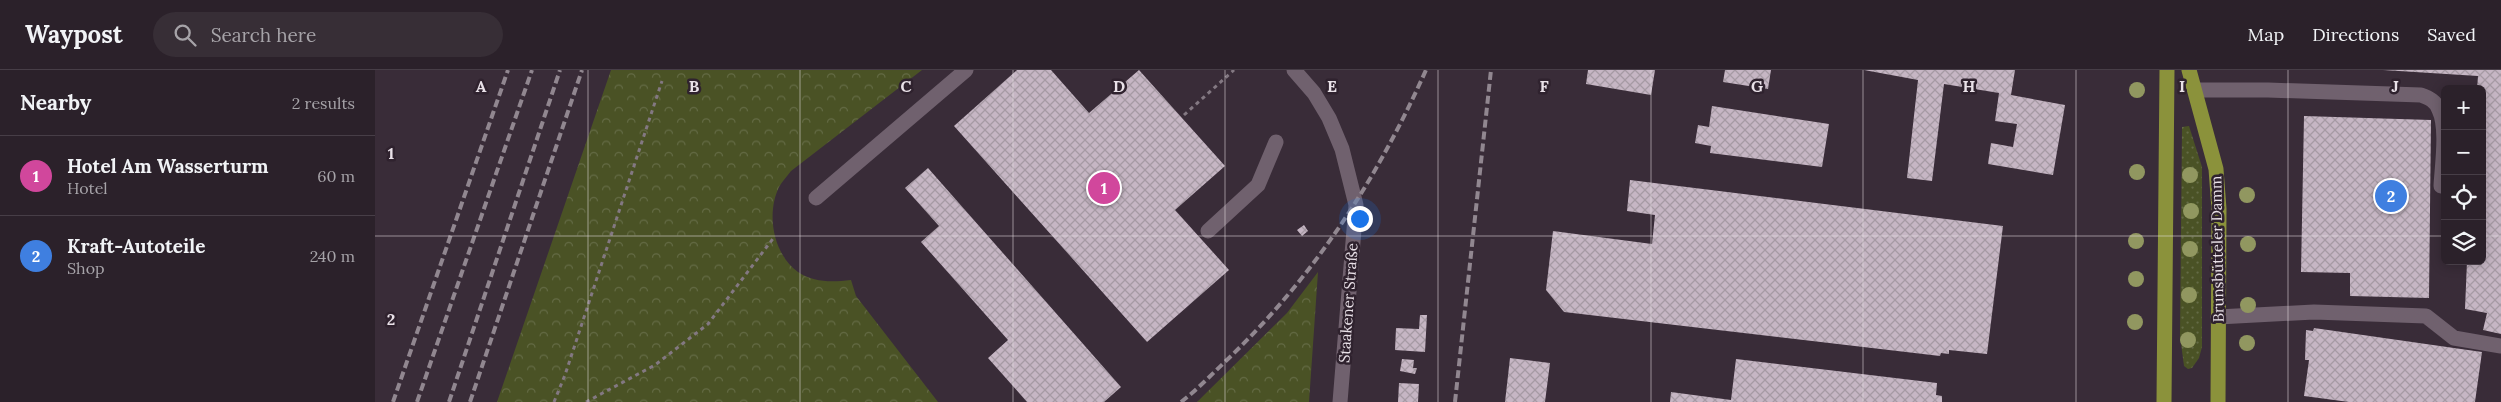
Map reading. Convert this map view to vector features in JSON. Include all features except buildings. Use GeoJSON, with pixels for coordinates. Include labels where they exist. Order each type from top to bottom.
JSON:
{"type":"FeatureCollection","features":[{"type":"Feature","properties":{"kind":"main road"},"geometry":{"type":"LineString","coordinates":[[2165,402],[2167,70]]}},
{"type":"Feature","properties":{"kind":"main road","name":"Brunsbütteler Damm"},"geometry":{"type":"LineString","coordinates":[[2189,70],[2216,169],[2219,209],[2218,402]]}},
{"type":"Feature","properties":{"kind":"street"},"geometry":{"type":"LineString","coordinates":[[816,198],[966,70]]}},
{"type":"Feature","properties":{"kind":"street","name":"Staakener Straße"},"geometry":{"type":"LineString","coordinates":[[1294,70],[1314,93],[1329,118],[1342,149],[1356,205],[1340,402]]}},
{"type":"Feature","properties":{"kind":"street"},"geometry":{"type":"LineString","coordinates":[[2195,90],[2268,90],[2412,95],[2432,99],[2440,110],[2443,131],[2441,175]]}},
{"type":"Feature","properties":{"kind":"street"},"geometry":{"type":"LineString","coordinates":[[1208,231],[1257,185],[1276,142]]}},
{"type":"Feature","properties":{"kind":"street"},"geometry":{"type":"LineString","coordinates":[[2218,317],[2314,312],[2426,316],[2454,338],[2501,346]]}},
{"type":"Feature","properties":{"kind":"path"},"geometry":{"type":"LineString","coordinates":[[1183,115],[1234,70]]}},
{"type":"Feature","properties":{"kind":"path"},"geometry":{"type":"LineString","coordinates":[[554,402],[565,375],[662,81]]}},
{"type":"Feature","properties":{"kind":"path"},"geometry":{"type":"LineString","coordinates":[[586,402],[655,364],[709,324],[775,236]]}},
{"type":"Feature","properties":{"kind":"green space"},"geometry":{"type":"Polygon","coordinates":[[[611,70],[922,70],[791,171],[779,187],[775,198],[773,221],[774,233],[783,255],[798,272],[817,280],[851,280],[856,296],[938,402],[497,402],[611,70]]]}},
{"type":"Feature","properties":{"kind":"green space"},"geometry":{"type":"Polygon","coordinates":[[[2189,126],[2202,167],[2202,347],[2199,358],[2192,368],[2188,369],[2184,366],[2180,336],[2182,127],[2189,126]]]}},
{"type":"Feature","properties":{"kind":"green space"},"geometry":{"type":"Polygon","coordinates":[[[1318,272],[1309,402],[1197,402],[1287,313],[1318,272]]]}},
{"type":"Feature","properties":{"kind":"railway"},"geometry":{"type":"LineString","coordinates":[[393,402],[508,70]]}},
{"type":"Feature","properties":{"kind":"railway"},"geometry":{"type":"LineString","coordinates":[[417,402],[532,70]]}},
{"type":"Feature","properties":{"kind":"railway"},"geometry":{"type":"LineString","coordinates":[[449,402],[560,70]]}},
{"type":"Feature","properties":{"kind":"railway"},"geometry":{"type":"LineString","coordinates":[[470,402],[582,70]]}},
{"type":"Feature","properties":{"kind":"railway"},"geometry":{"type":"LineString","coordinates":[[1181,402],[1229,358],[1260,326],[1317,259],[1365,187],[1387,149],[1426,70]]}},
{"type":"Feature","properties":{"kind":"railway"},"geometry":{"type":"LineString","coordinates":[[1455,402],[1491,70]]}},
{"type":"Feature","properties":{"kind":"place","name":"Hotel Am Wasserturm"},"geometry":{"type":"Point","coordinates":[1104,188]}},
{"type":"Feature","properties":{"kind":"place","name":"Kraft-Autoteile"},"geometry":{"type":"Point","coordinates":[2391,196]}}]}
